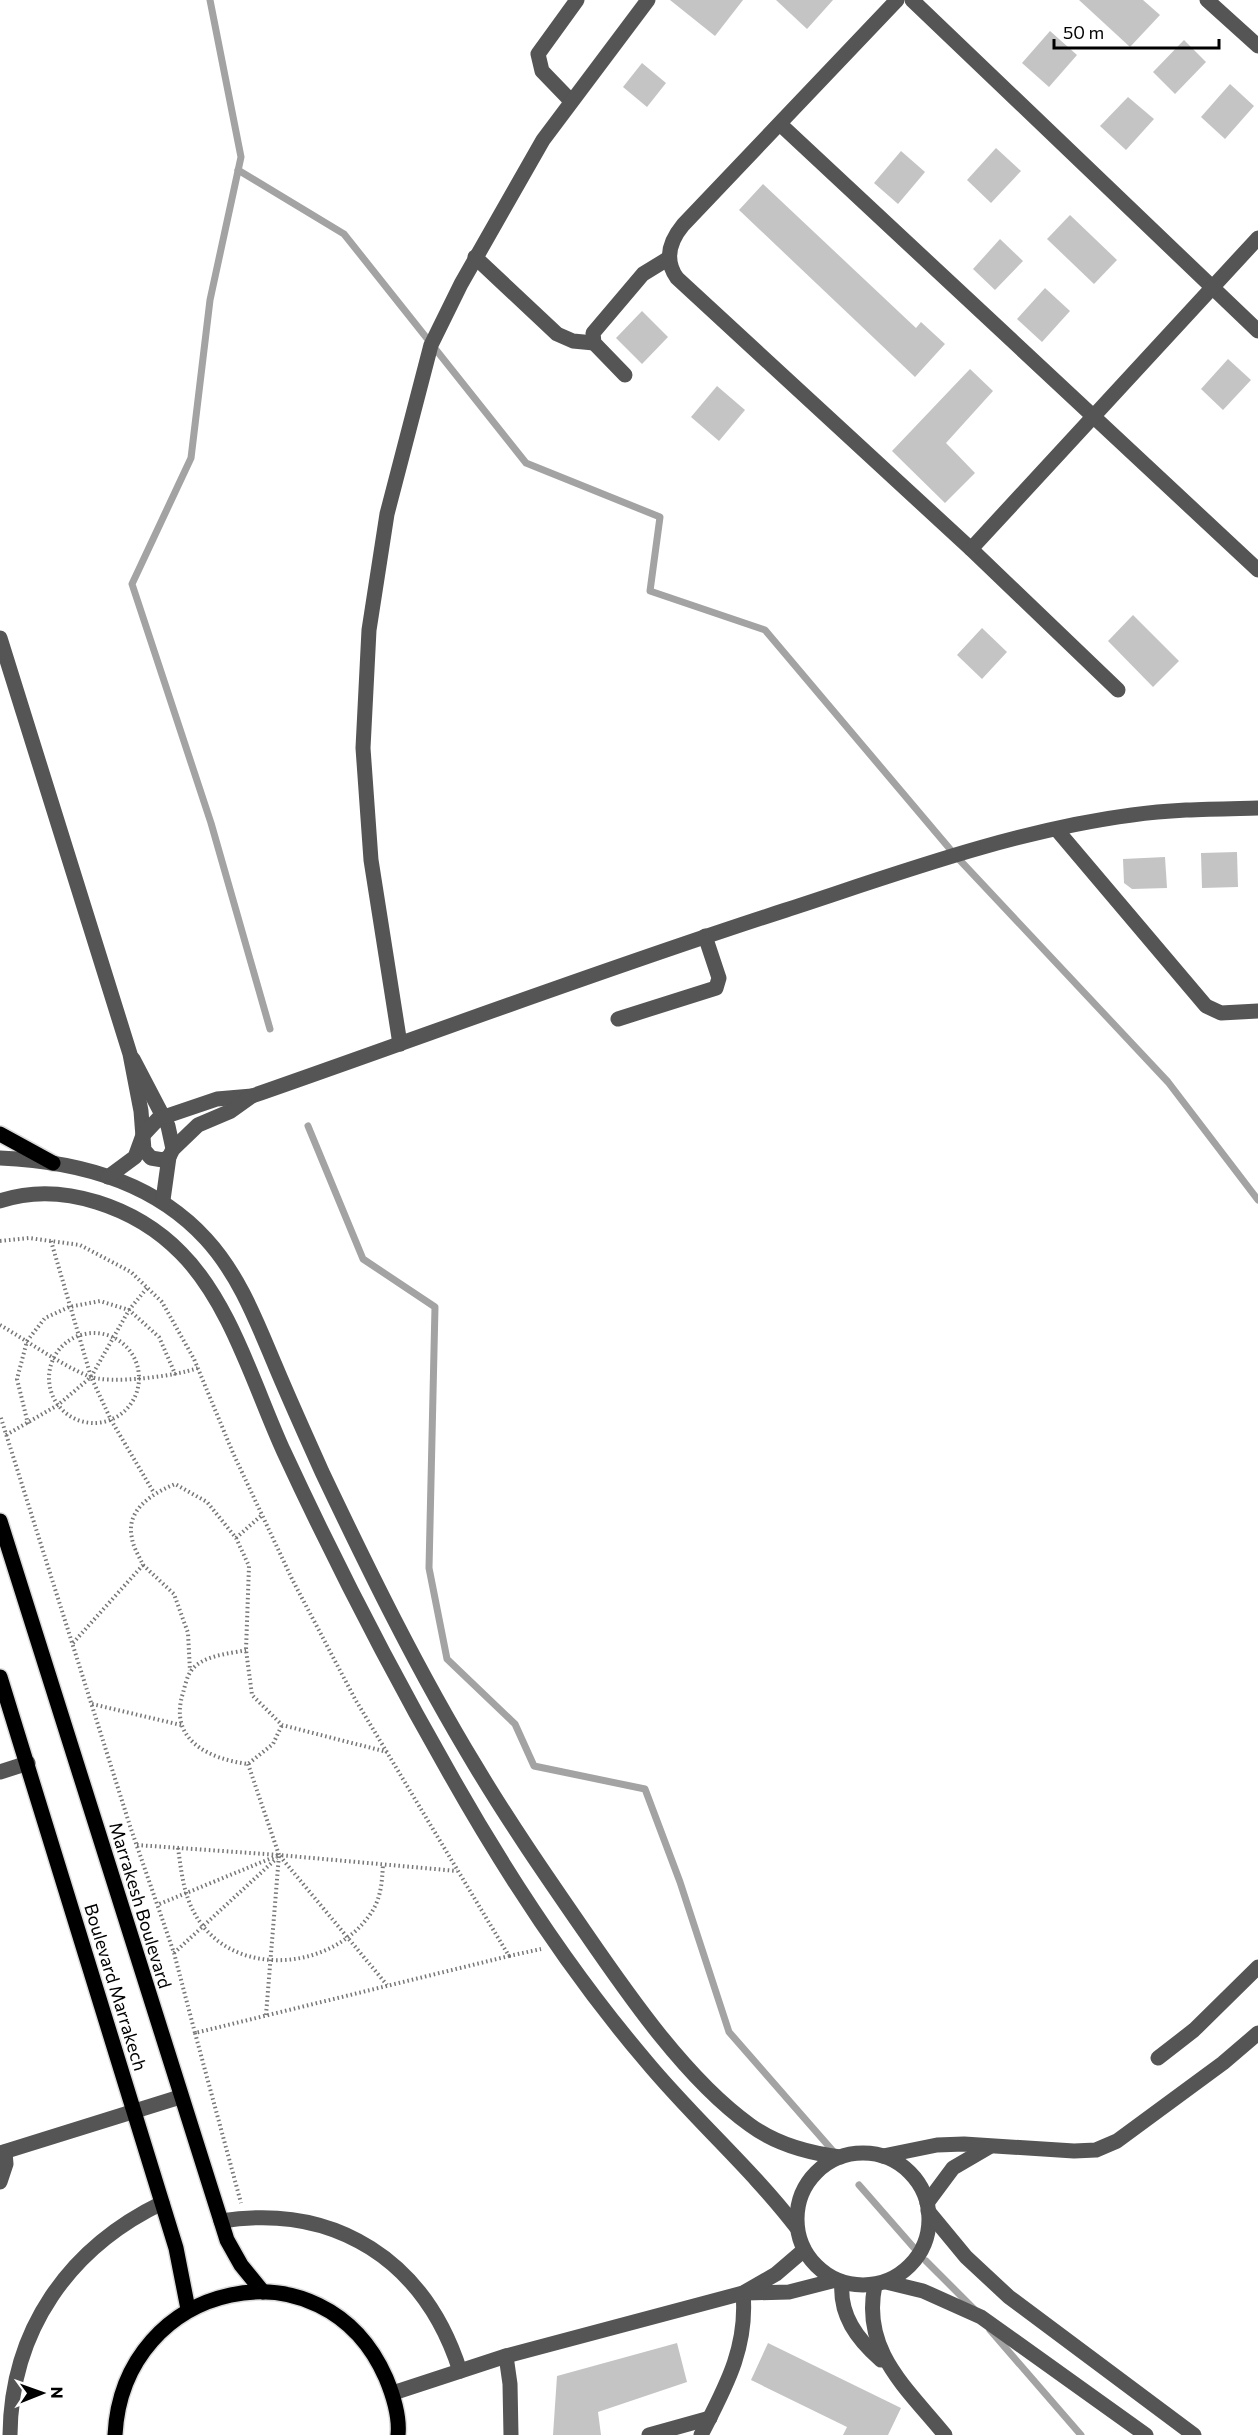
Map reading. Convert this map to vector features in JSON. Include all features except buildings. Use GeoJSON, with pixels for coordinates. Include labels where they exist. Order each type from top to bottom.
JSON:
{"type":"FeatureCollection","features":[{"type":"Feature","properties":{"kind":"main road"},"geometry":{"type":"LineString","coordinates":[[0,1134],[53,1163]]}},
{"type":"Feature","properties":{"kind":"main road","name":"Marrakesh Boulevard"},"geometry":{"type":"LineString","coordinates":[[0,1521],[221,2221],[241,2265],[263,2292]]}},
{"type":"Feature","properties":{"kind":"main road","name":"Boulevard Marrakech"},"geometry":{"type":"LineString","coordinates":[[0,1677],[162,2203],[184,2280],[188,2309]]}},
{"type":"Feature","properties":{"kind":"main road"},"geometry":{"type":"LineString","coordinates":[[115,2435],[116,2412],[125,2380],[140,2352],[162,2328],[188,2309],[212,2299],[237,2293],[263,2292],[298,2298],[330,2312],[357,2334],[378,2361],[393,2393],[398,2435]]}},
{"type":"Feature","properties":{"kind":"street"},"geometry":{"type":"LineString","coordinates":[[570,100],[542,71],[538,54],[577,0]]}},
{"type":"Feature","properties":{"kind":"street"},"geometry":{"type":"LineString","coordinates":[[400,1044],[378,913],[366,807],[364,689],[369,630],[387,514],[431,345],[476,257],[537,150],[570,100],[648,0]]}},
{"type":"Feature","properties":{"kind":"street"},"geometry":{"type":"LineString","coordinates":[[897,0],[781,125],[682,225],[673,240],[669,258],[670,268],[676,278],[971,549],[1118,690]]}},
{"type":"Feature","properties":{"kind":"street"},"geometry":{"type":"LineString","coordinates":[[912,0],[1258,331]]}},
{"type":"Feature","properties":{"kind":"street"},"geometry":{"type":"LineString","coordinates":[[1207,0],[1258,46]]}},
{"type":"Feature","properties":{"kind":"street"},"geometry":{"type":"LineString","coordinates":[[781,125],[1258,570]]}},
{"type":"Feature","properties":{"kind":"street"},"geometry":{"type":"LineString","coordinates":[[971,549],[1258,238]]}},
{"type":"Feature","properties":{"kind":"street"},"geometry":{"type":"LineString","coordinates":[[476,257],[557,334],[573,341],[594,343],[625,375]]}},
{"type":"Feature","properties":{"kind":"street"},"geometry":{"type":"LineString","coordinates":[[594,343],[595,327],[643,274],[669,258]]}},
{"type":"Feature","properties":{"kind":"street"},"geometry":{"type":"LineString","coordinates":[[0,638],[130,1054],[147,1155],[163,1160],[198,1125],[231,1111],[252,1096]]}},
{"type":"Feature","properties":{"kind":"street"},"geometry":{"type":"LineString","coordinates":[[108,1177],[135,1157],[142,1135],[163,1116],[217,1099],[252,1096],[705,936],[955,855],[1093,821],[1157,812],[1258,808]]}},
{"type":"Feature","properties":{"kind":"street"},"geometry":{"type":"LineString","coordinates":[[1057,830],[1206,1006],[1221,1014],[1258,1011]]}},
{"type":"Feature","properties":{"kind":"street"},"geometry":{"type":"LineString","coordinates":[[618,1019],[716,988],[719,978],[705,936]]}},
{"type":"Feature","properties":{"kind":"street"},"geometry":{"type":"LineString","coordinates":[[130,1054],[171,1135],[171,1153],[163,1200]]}},
{"type":"Feature","properties":{"kind":"street"},"geometry":{"type":"LineString","coordinates":[[0,1158],[53,1163],[108,1177],[163,1200],[205,1238],[236,1280],[344,1518],[442,1710],[498,1803],[605,1960],[674,2049],[738,2116],[786,2145],[840,2157],[869,2153],[884,2156],[911,2174],[927,2207],[966,2257],[1009,2297],[1194,2435]]}},
{"type":"Feature","properties":{"kind":"street"},"geometry":{"type":"LineString","coordinates":[[0,1201],[52,1194],[98,1203],[143,1223],[164,1238],[195,1268],[230,1326],[323,1534],[387,1661],[490,1843],[558,1946],[645,2060],[690,2112],[770,2194],[797,2228],[804,2250],[817,2268],[839,2281]]}},
{"type":"Feature","properties":{"kind":"street"},"geometry":{"type":"LineString","coordinates":[[0,1772],[28,1763]]}},
{"type":"Feature","properties":{"kind":"street"},"geometry":{"type":"LineString","coordinates":[[1158,2058],[1194,2030],[1258,1967]]}},
{"type":"Feature","properties":{"kind":"street"},"geometry":{"type":"LineString","coordinates":[[884,2156],[937,2145],[1085,2151],[1107,2146],[1223,2063],[1258,2033]]}},
{"type":"Feature","properties":{"kind":"street"},"geometry":{"type":"LineString","coordinates":[[0,2182],[6,2164],[3,2153],[180,2097]]}},
{"type":"Feature","properties":{"kind":"street"},"geometry":{"type":"LineString","coordinates":[[890,2367],[874,2331],[872,2308],[881,2283],[910,2265],[919,2254],[925,2240],[927,2207],[953,2168],[992,2146]]}},
{"type":"Feature","properties":{"kind":"street"},"geometry":{"type":"LineString","coordinates":[[797,2228],[799,2203],[803,2191],[819,2170],[840,2157]]}},
{"type":"Feature","properties":{"kind":"street"},"geometry":{"type":"LineString","coordinates":[[10,2435],[14,2392],[20,2365],[30,2338],[57,2287],[74,2266],[115,2229],[162,2203]]}},
{"type":"Feature","properties":{"kind":"street"},"geometry":{"type":"LineString","coordinates":[[221,2221],[245,2217],[292,2218],[339,2231],[381,2254],[408,2277],[431,2305],[443,2326],[460,2370]]}},
{"type":"Feature","properties":{"kind":"street"},"geometry":{"type":"LineString","coordinates":[[743,2293],[776,2274],[804,2250]]}},
{"type":"Feature","properties":{"kind":"street"},"geometry":{"type":"LineString","coordinates":[[839,2281],[842,2304],[850,2325],[873,2353],[890,2367],[945,2435]]}},
{"type":"Feature","properties":{"kind":"street"},"geometry":{"type":"LineString","coordinates":[[393,2393],[506,2356],[743,2293],[789,2292],[839,2281],[881,2283],[923,2291],[981,2317],[1146,2435]]}},
{"type":"Feature","properties":{"kind":"street"},"geometry":{"type":"LineString","coordinates":[[701,2435],[728,2382],[741,2348],[744,2321],[743,2293]]}},
{"type":"Feature","properties":{"kind":"street"},"geometry":{"type":"LineString","coordinates":[[506,2356],[510,2384],[511,2435]]}},
{"type":"Feature","properties":{"kind":"street"},"geometry":{"type":"LineString","coordinates":[[649,2435],[710,2418]]}},
{"type":"Feature","properties":{"kind":"path"},"geometry":{"type":"LineString","coordinates":[[0,1241],[29,1238],[80,1245],[131,1272],[162,1302],[198,1368],[297,1589],[355,1699],[509,1956]]}},
{"type":"Feature","properties":{"kind":"path"},"geometry":{"type":"LineString","coordinates":[[51,1241],[91,1377],[111,1420],[154,1493]]}},
{"type":"Feature","properties":{"kind":"path"},"geometry":{"type":"LineString","coordinates":[[6,1435],[58,1405],[91,1377],[129,1310],[147,1288]]}},
{"type":"Feature","properties":{"kind":"path"},"geometry":{"type":"LineString","coordinates":[[28,1424],[17,1378],[27,1341],[45,1318],[69,1307],[100,1301],[129,1310],[159,1337],[176,1376]]}},
{"type":"Feature","properties":{"kind":"path"},"geometry":{"type":"LineString","coordinates":[[0,1325],[91,1377],[140,1379],[176,1376],[198,1368]]}},
{"type":"Feature","properties":{"kind":"path"},"geometry":{"type":"LineString","coordinates":[[101,1333],[114,1337],[131,1351],[137,1361],[140,1379],[136,1396],[130,1406],[111,1420],[94,1423],[76,1420],[58,1405],[49,1383],[49,1371],[55,1357],[67,1341],[78,1336],[101,1333]]}},
{"type":"Feature","properties":{"kind":"path"},"geometry":{"type":"LineString","coordinates":[[0,1415],[137,1845],[174,1953],[245,2217]]}},
{"type":"Feature","properties":{"kind":"path"},"geometry":{"type":"LineString","coordinates":[[282,1725],[273,1744],[248,1764],[223,1761],[196,1748],[182,1725],[180,1703],[190,1671],[188,1633],[174,1594],[143,1565],[131,1537],[135,1513],[154,1493],[175,1484],[207,1502],[236,1538],[249,1566],[246,1650],[252,1695],[282,1725],[387,1752]]}},
{"type":"Feature","properties":{"kind":"path"},"geometry":{"type":"LineString","coordinates":[[236,1538],[262,1515]]}},
{"type":"Feature","properties":{"kind":"path"},"geometry":{"type":"LineString","coordinates":[[72,1643],[143,1565]]}},
{"type":"Feature","properties":{"kind":"path"},"geometry":{"type":"LineString","coordinates":[[190,1671],[211,1657],[246,1650]]}},
{"type":"Feature","properties":{"kind":"path"},"geometry":{"type":"LineString","coordinates":[[92,1704],[182,1725]]}},
{"type":"Feature","properties":{"kind":"path"},"geometry":{"type":"LineString","coordinates":[[248,1764],[279,1855],[388,1985]]}},
{"type":"Feature","properties":{"kind":"path"},"geometry":{"type":"LineString","coordinates":[[137,1845],[458,1871]]}},
{"type":"Feature","properties":{"kind":"path"},"geometry":{"type":"LineString","coordinates":[[178,1848],[184,1894],[203,1926],[234,1951],[271,1960],[300,1960],[316,1955],[348,1938],[369,1916],[381,1893],[383,1864]]}},
{"type":"Feature","properties":{"kind":"path"},"geometry":{"type":"LineString","coordinates":[[157,1905],[279,1855]]}},
{"type":"Feature","properties":{"kind":"path"},"geometry":{"type":"LineString","coordinates":[[174,1953],[279,1855]]}},
{"type":"Feature","properties":{"kind":"path"},"geometry":{"type":"LineString","coordinates":[[266,2015],[279,1855]]}},
{"type":"Feature","properties":{"kind":"path"},"geometry":{"type":"LineString","coordinates":[[195,2033],[558,1946]]}},
{"type":"Feature","properties":{"kind":"waterway"},"geometry":{"type":"LineString","coordinates":[[210,0],[241,157],[210,300],[191,458],[132,584],[211,823],[270,1029]]}},
{"type":"Feature","properties":{"kind":"waterway"},"geometry":{"type":"LineString","coordinates":[[238,170],[344,234],[526,463],[660,517],[650,591],[765,630],[955,855],[1168,1082],[1258,1200]]}},
{"type":"Feature","properties":{"kind":"waterway"},"geometry":{"type":"LineString","coordinates":[[308,1126],[363,1259],[435,1307],[429,1568],[447,1659],[515,1724],[534,1766],[645,1789],[680,1882],[729,2032],[833,2151]]}},
{"type":"Feature","properties":{"kind":"waterway"},"geometry":{"type":"LineString","coordinates":[[859,2185],[915,2249]]}},
{"type":"Feature","properties":{"kind":"waterway"},"geometry":{"type":"LineString","coordinates":[[926,2261],[974,2309]]}},
{"type":"Feature","properties":{"kind":"waterway"},"geometry":{"type":"LineString","coordinates":[[990,2330],[1081,2435]]}}]}
